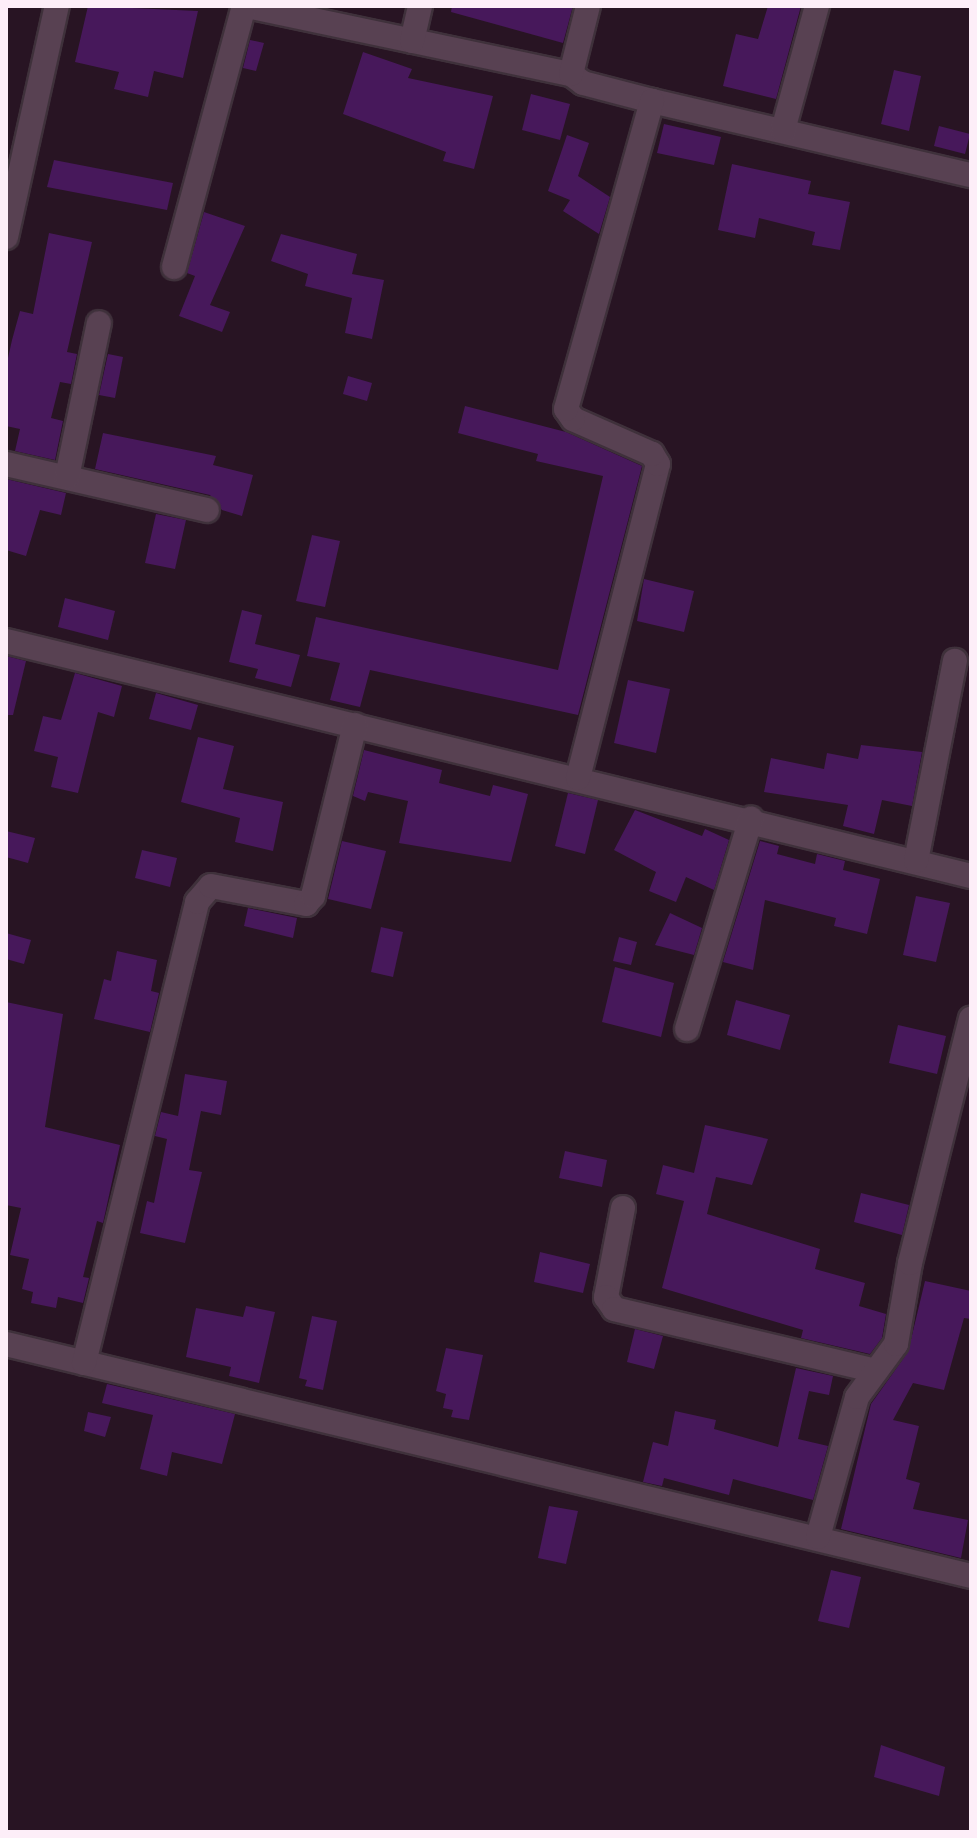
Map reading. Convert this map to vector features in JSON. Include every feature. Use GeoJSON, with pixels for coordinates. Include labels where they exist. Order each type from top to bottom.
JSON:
{"type":"FeatureCollection","features":[{"type":"Feature","properties":{"kind":"street"},"geometry":{"type":"LineString","coordinates":[[6,237],[57,6]]}},
{"type":"Feature","properties":{"kind":"street"},"geometry":{"type":"LineString","coordinates":[[174,267],[246,6],[571,74],[583,83],[652,101],[971,175]]}},
{"type":"Feature","properties":{"kind":"street"},"geometry":{"type":"LineString","coordinates":[[412,41],[420,6]]}},
{"type":"Feature","properties":{"kind":"street"},"geometry":{"type":"LineString","coordinates":[[571,74],[588,6]]}},
{"type":"Feature","properties":{"kind":"street"},"geometry":{"type":"LineString","coordinates":[[783,130],[817,6]]}},
{"type":"Feature","properties":{"kind":"street"},"geometry":{"type":"LineString","coordinates":[[578,778],[658,464],[652,454],[573,419],[566,409],[652,101]]}},
{"type":"Feature","properties":{"kind":"street"},"geometry":{"type":"LineString","coordinates":[[67,477],[99,323]]}},
{"type":"Feature","properties":{"kind":"street"},"geometry":{"type":"LineString","coordinates":[[6,464],[207,510]]}},
{"type":"Feature","properties":{"kind":"street"},"geometry":{"type":"LineString","coordinates":[[6,641],[751,819],[971,876]]}},
{"type":"Feature","properties":{"kind":"street"},"geometry":{"type":"LineString","coordinates":[[916,861],[955,661]]}},
{"type":"Feature","properties":{"kind":"street"},"geometry":{"type":"LineString","coordinates":[[84,1363],[197,902],[211,886],[306,904],[313,896],[355,725]]}},
{"type":"Feature","properties":{"kind":"street"},"geometry":{"type":"LineString","coordinates":[[687,1029],[751,819]]}},
{"type":"Feature","properties":{"kind":"street"},"geometry":{"type":"LineString","coordinates":[[818,1537],[857,1397],[896,1344],[910,1263],[971,1019]]}},
{"type":"Feature","properties":{"kind":"street"},"geometry":{"type":"LineString","coordinates":[[623,1208],[606,1297],[614,1309],[876,1371]]}},
{"type":"Feature","properties":{"kind":"street"},"geometry":{"type":"LineString","coordinates":[[6,1344],[971,1576]]}},
{"type":"Feature","properties":{"kind":"building"},"geometry":{"type":"Polygon","coordinates":[[[88,6],[198,11],[183,78],[154,71],[148,97],[114,89],[119,72],[75,62],[88,6]]]}},
{"type":"Feature","properties":{"kind":"building"},"geometry":{"type":"Polygon","coordinates":[[[452,6],[573,6],[563,43],[451,12],[452,6]]]}},
{"type":"Feature","properties":{"kind":"building"},"geometry":{"type":"Polygon","coordinates":[[[768,6],[801,6],[776,99],[723,86],[736,34],[758,39],[768,6]]]}},
{"type":"Feature","properties":{"kind":"building"},"geometry":{"type":"Polygon","coordinates":[[[250,40],[264,43],[256,71],[243,68],[250,40]]]}},
{"type":"Feature","properties":{"kind":"building"},"geometry":{"type":"Polygon","coordinates":[[[363,52],[412,69],[408,78],[493,96],[474,169],[443,161],[446,152],[343,114],[363,52]]]}},
{"type":"Feature","properties":{"kind":"building"},"geometry":{"type":"Polygon","coordinates":[[[894,70],[921,76],[909,131],[881,124],[894,70]]]}},
{"type":"Feature","properties":{"kind":"building"},"geometry":{"type":"Polygon","coordinates":[[[531,94],[570,104],[560,140],[522,130],[531,94]]]}},
{"type":"Feature","properties":{"kind":"building"},"geometry":{"type":"Polygon","coordinates":[[[664,124],[721,137],[714,165],[657,153],[664,124]]]}},
{"type":"Feature","properties":{"kind":"building"},"geometry":{"type":"Polygon","coordinates":[[[939,126],[970,134],[965,154],[934,146],[939,126]]]}},
{"type":"Feature","properties":{"kind":"building"},"geometry":{"type":"Polygon","coordinates":[[[567,135],[589,143],[578,176],[610,197],[599,234],[563,211],[570,200],[548,191],[567,135]]]}},
{"type":"Feature","properties":{"kind":"building"},"geometry":{"type":"Polygon","coordinates":[[[54,160],[173,183],[167,210],[47,187],[54,160]]]}},
{"type":"Feature","properties":{"kind":"building"},"geometry":{"type":"Polygon","coordinates":[[[732,164],[811,181],[808,194],[850,202],[840,250],[812,245],[815,232],[759,218],[755,238],[718,230],[732,164]]]}},
{"type":"Feature","properties":{"kind":"building"},"geometry":{"type":"Polygon","coordinates":[[[204,212],[245,226],[210,305],[230,312],[222,332],[179,316],[195,276],[187,273],[204,212]]]}},
{"type":"Feature","properties":{"kind":"building"},"geometry":{"type":"Polygon","coordinates":[[[49,233],[92,242],[67,352],[77,354],[71,384],[60,382],[51,418],[63,421],[55,460],[15,451],[20,429],[6,426],[6,367],[12,340],[20,311],[33,314],[49,233]]]}},
{"type":"Feature","properties":{"kind":"building"},"geometry":{"type":"Polygon","coordinates":[[[281,234],[357,254],[352,274],[384,280],[372,339],[345,333],[352,298],[305,286],[308,274],[271,261],[281,234]]]}},
{"type":"Feature","properties":{"kind":"building"},"geometry":{"type":"Polygon","coordinates":[[[108,354],[123,357],[115,398],[99,395],[108,354]]]}},
{"type":"Feature","properties":{"kind":"building"},"geometry":{"type":"Polygon","coordinates":[[[348,376],[372,383],[367,401],[343,394],[348,376]]]}},
{"type":"Feature","properties":{"kind":"building"},"geometry":{"type":"Polygon","coordinates":[[[465,406],[566,432],[642,466],[578,715],[370,670],[360,707],[330,700],[340,663],[307,656],[316,617],[558,670],[603,476],[536,461],[538,454],[458,433],[465,406]]]}},
{"type":"Feature","properties":{"kind":"building"},"geometry":{"type":"Polygon","coordinates":[[[103,433],[216,456],[213,465],[253,475],[242,516],[222,510],[210,495],[95,469],[103,433]]]}},
{"type":"Feature","properties":{"kind":"building"},"geometry":{"type":"Polygon","coordinates":[[[6,479],[66,493],[61,515],[40,510],[26,556],[6,550],[6,479]]]}},
{"type":"Feature","properties":{"kind":"building"},"geometry":{"type":"Polygon","coordinates":[[[156,514],[186,520],[175,569],[145,563],[156,514]]]}},
{"type":"Feature","properties":{"kind":"building"},"geometry":{"type":"Polygon","coordinates":[[[312,535],[340,541],[325,607],[296,601],[312,535]]]}},
{"type":"Feature","properties":{"kind":"building"},"geometry":{"type":"Polygon","coordinates":[[[644,579],[694,591],[684,632],[637,621],[644,579]]]}},
{"type":"Feature","properties":{"kind":"building"},"geometry":{"type":"Polygon","coordinates":[[[65,598],[115,611],[108,640],[58,627],[65,598]]]}},
{"type":"Feature","properties":{"kind":"building"},"geometry":{"type":"Polygon","coordinates":[[[242,610],[262,615],[255,644],[300,655],[291,687],[255,678],[258,669],[229,662],[242,610]]]}},
{"type":"Feature","properties":{"kind":"building"},"geometry":{"type":"Polygon","coordinates":[[[6,656],[26,661],[13,715],[6,715],[6,656]]]}},
{"type":"Feature","properties":{"kind":"building"},"geometry":{"type":"Polygon","coordinates":[[[75,673],[122,686],[114,717],[98,712],[78,793],[51,787],[58,757],[34,751],[43,716],[61,720],[75,673]]]}},
{"type":"Feature","properties":{"kind":"building"},"geometry":{"type":"Polygon","coordinates":[[[628,680],[670,689],[656,753],[614,743],[628,680]]]}},
{"type":"Feature","properties":{"kind":"building"},"geometry":{"type":"Polygon","coordinates":[[[156,693],[198,705],[191,730],[149,719],[156,693]]]}},
{"type":"Feature","properties":{"kind":"building"},"geometry":{"type":"Polygon","coordinates":[[[198,737],[234,746],[223,789],[283,802],[273,851],[235,842],[240,818],[181,802],[198,737]]]}},
{"type":"Feature","properties":{"kind":"building"},"geometry":{"type":"Polygon","coordinates":[[[861,745],[922,752],[912,806],[882,800],[874,834],[843,826],[848,805],[764,792],[771,758],[824,769],[827,753],[858,759],[861,745]]]}},
{"type":"Feature","properties":{"kind":"building"},"geometry":{"type":"Polygon","coordinates":[[[364,750],[442,770],[439,783],[490,796],[493,785],[528,794],[511,862],[399,843],[408,801],[368,792],[365,801],[353,796],[364,750]]]}},
{"type":"Feature","properties":{"kind":"building"},"geometry":{"type":"Polygon","coordinates":[[[568,793],[598,800],[585,854],[555,846],[568,793]]]}},
{"type":"Feature","properties":{"kind":"building"},"geometry":{"type":"Polygon","coordinates":[[[635,810],[702,836],[705,829],[729,840],[714,890],[686,877],[676,902],[649,891],[656,872],[614,850],[635,810]]]}},
{"type":"Feature","properties":{"kind":"building"},"geometry":{"type":"Polygon","coordinates":[[[6,831],[35,838],[28,863],[6,857],[6,831]]]}},
{"type":"Feature","properties":{"kind":"building"},"geometry":{"type":"Polygon","coordinates":[[[342,841],[386,851],[371,909],[328,899],[342,841]]]}},
{"type":"Feature","properties":{"kind":"building"},"geometry":{"type":"Polygon","coordinates":[[[760,841],[779,846],[777,854],[815,864],[817,854],[845,861],[843,870],[880,879],[867,934],[834,926],[836,918],[765,900],[753,970],[723,962],[760,841]]]}},
{"type":"Feature","properties":{"kind":"building"},"geometry":{"type":"Polygon","coordinates":[[[142,850],[177,858],[170,887],[135,878],[142,850]]]}},
{"type":"Feature","properties":{"kind":"building"},"geometry":{"type":"Polygon","coordinates":[[[916,896],[950,903],[936,962],[903,955],[916,896]]]}},
{"type":"Feature","properties":{"kind":"building"},"geometry":{"type":"Polygon","coordinates":[[[248,908],[297,918],[293,938],[244,926],[248,908]]]}},
{"type":"Feature","properties":{"kind":"building"},"geometry":{"type":"Polygon","coordinates":[[[670,913],[702,928],[694,955],[655,945],[670,913]]]}},
{"type":"Feature","properties":{"kind":"building"},"geometry":{"type":"Polygon","coordinates":[[[381,927],[403,932],[393,977],[371,972],[381,927]]]}},
{"type":"Feature","properties":{"kind":"building"},"geometry":{"type":"Polygon","coordinates":[[[6,933],[31,940],[24,964],[6,959],[6,933]]]}},
{"type":"Feature","properties":{"kind":"building"},"geometry":{"type":"Polygon","coordinates":[[[619,937],[637,942],[631,965],[613,961],[619,937]]]}},
{"type":"Feature","properties":{"kind":"building"},"geometry":{"type":"Polygon","coordinates":[[[117,951],[157,960],[151,991],[159,993],[150,1032],[94,1019],[104,979],[111,981],[117,951]]]}},
{"type":"Feature","properties":{"kind":"building"},"geometry":{"type":"Polygon","coordinates":[[[615,967],[674,983],[661,1037],[602,1022],[615,967]]]}},
{"type":"Feature","properties":{"kind":"building"},"geometry":{"type":"Polygon","coordinates":[[[736,1000],[790,1015],[780,1050],[727,1035],[736,1000]]]}},
{"type":"Feature","properties":{"kind":"building"},"geometry":{"type":"Polygon","coordinates":[[[6,1002],[63,1014],[45,1127],[120,1145],[103,1223],[97,1221],[83,1277],[89,1278],[83,1303],[58,1297],[56,1308],[31,1303],[33,1292],[22,1289],[29,1259],[10,1255],[21,1208],[6,1205],[6,1002]]]}},
{"type":"Feature","properties":{"kind":"building"},"geometry":{"type":"Polygon","coordinates":[[[898,1025],[946,1036],[937,1074],[889,1063],[898,1025]]]}},
{"type":"Feature","properties":{"kind":"building"},"geometry":{"type":"Polygon","coordinates":[[[185,1074],[227,1081],[221,1115],[201,1111],[189,1170],[202,1172],[185,1243],[140,1233],[147,1201],[154,1203],[167,1139],[155,1136],[161,1112],[178,1116],[185,1074]]]}},
{"type":"Feature","properties":{"kind":"building"},"geometry":{"type":"Polygon","coordinates":[[[705,1125],[768,1139],[752,1185],[716,1177],[707,1214],[820,1249],[815,1269],[865,1283],[859,1306],[886,1314],[882,1338],[870,1354],[801,1338],[803,1330],[662,1288],[684,1201],[656,1194],[663,1165],[694,1173],[705,1125]]]}},
{"type":"Feature","properties":{"kind":"building"},"geometry":{"type":"Polygon","coordinates":[[[565,1151],[607,1160],[602,1187],[559,1178],[565,1151]]]}},
{"type":"Feature","properties":{"kind":"building"},"geometry":{"type":"Polygon","coordinates":[[[861,1193],[909,1205],[902,1235],[854,1222],[861,1193]]]}},
{"type":"Feature","properties":{"kind":"building"},"geometry":{"type":"Polygon","coordinates":[[[540,1252],[590,1264],[583,1293],[534,1282],[540,1252]]]}},
{"type":"Feature","properties":{"kind":"building"},"geometry":{"type":"Polygon","coordinates":[[[925,1281],[971,1291],[971,1319],[964,1318],[944,1390],[913,1383],[893,1420],[919,1426],[906,1479],[920,1483],[913,1509],[968,1520],[961,1558],[841,1529],[871,1404],[908,1352],[925,1281]]]}},
{"type":"Feature","properties":{"kind":"building"},"geometry":{"type":"Polygon","coordinates":[[[246,1306],[275,1312],[259,1383],[229,1376],[231,1367],[186,1357],[196,1308],[243,1317],[246,1306]]]}},
{"type":"Feature","properties":{"kind":"building"},"geometry":{"type":"Polygon","coordinates":[[[312,1316],[337,1321],[323,1390],[305,1386],[307,1380],[299,1378],[312,1316]]]}},
{"type":"Feature","properties":{"kind":"building"},"geometry":{"type":"Polygon","coordinates":[[[635,1329],[663,1336],[654,1369],[627,1362],[635,1329]]]}},
{"type":"Feature","properties":{"kind":"building"},"geometry":{"type":"Polygon","coordinates":[[[446,1348],[483,1355],[469,1420],[451,1417],[453,1410],[443,1408],[446,1394],[436,1391],[446,1348]]]}},
{"type":"Feature","properties":{"kind":"building"},"geometry":{"type":"Polygon","coordinates":[[[796,1368],[833,1376],[829,1395],[809,1391],[798,1439],[828,1446],[813,1500],[733,1479],[729,1495],[664,1478],[662,1486],[643,1482],[653,1442],[668,1446],[675,1411],[716,1420],[714,1429],[778,1447],[796,1368]]]}},
{"type":"Feature","properties":{"kind":"building"},"geometry":{"type":"Polygon","coordinates":[[[107,1384],[235,1414],[222,1464],[172,1452],[167,1476],[140,1469],[153,1415],[102,1403],[107,1384]]]}},
{"type":"Feature","properties":{"kind":"building"},"geometry":{"type":"Polygon","coordinates":[[[88,1412],[111,1417],[105,1437],[84,1431],[88,1412]]]}},
{"type":"Feature","properties":{"kind":"building"},"geometry":{"type":"Polygon","coordinates":[[[549,1506],[578,1511],[566,1564],[538,1558],[549,1506]]]}},
{"type":"Feature","properties":{"kind":"building"},"geometry":{"type":"Polygon","coordinates":[[[831,1570],[861,1577],[849,1628],[818,1621],[831,1570]]]}},
{"type":"Feature","properties":{"kind":"building"},"geometry":{"type":"Polygon","coordinates":[[[881,1745],[945,1767],[939,1796],[874,1777],[881,1745]]]}}]}
